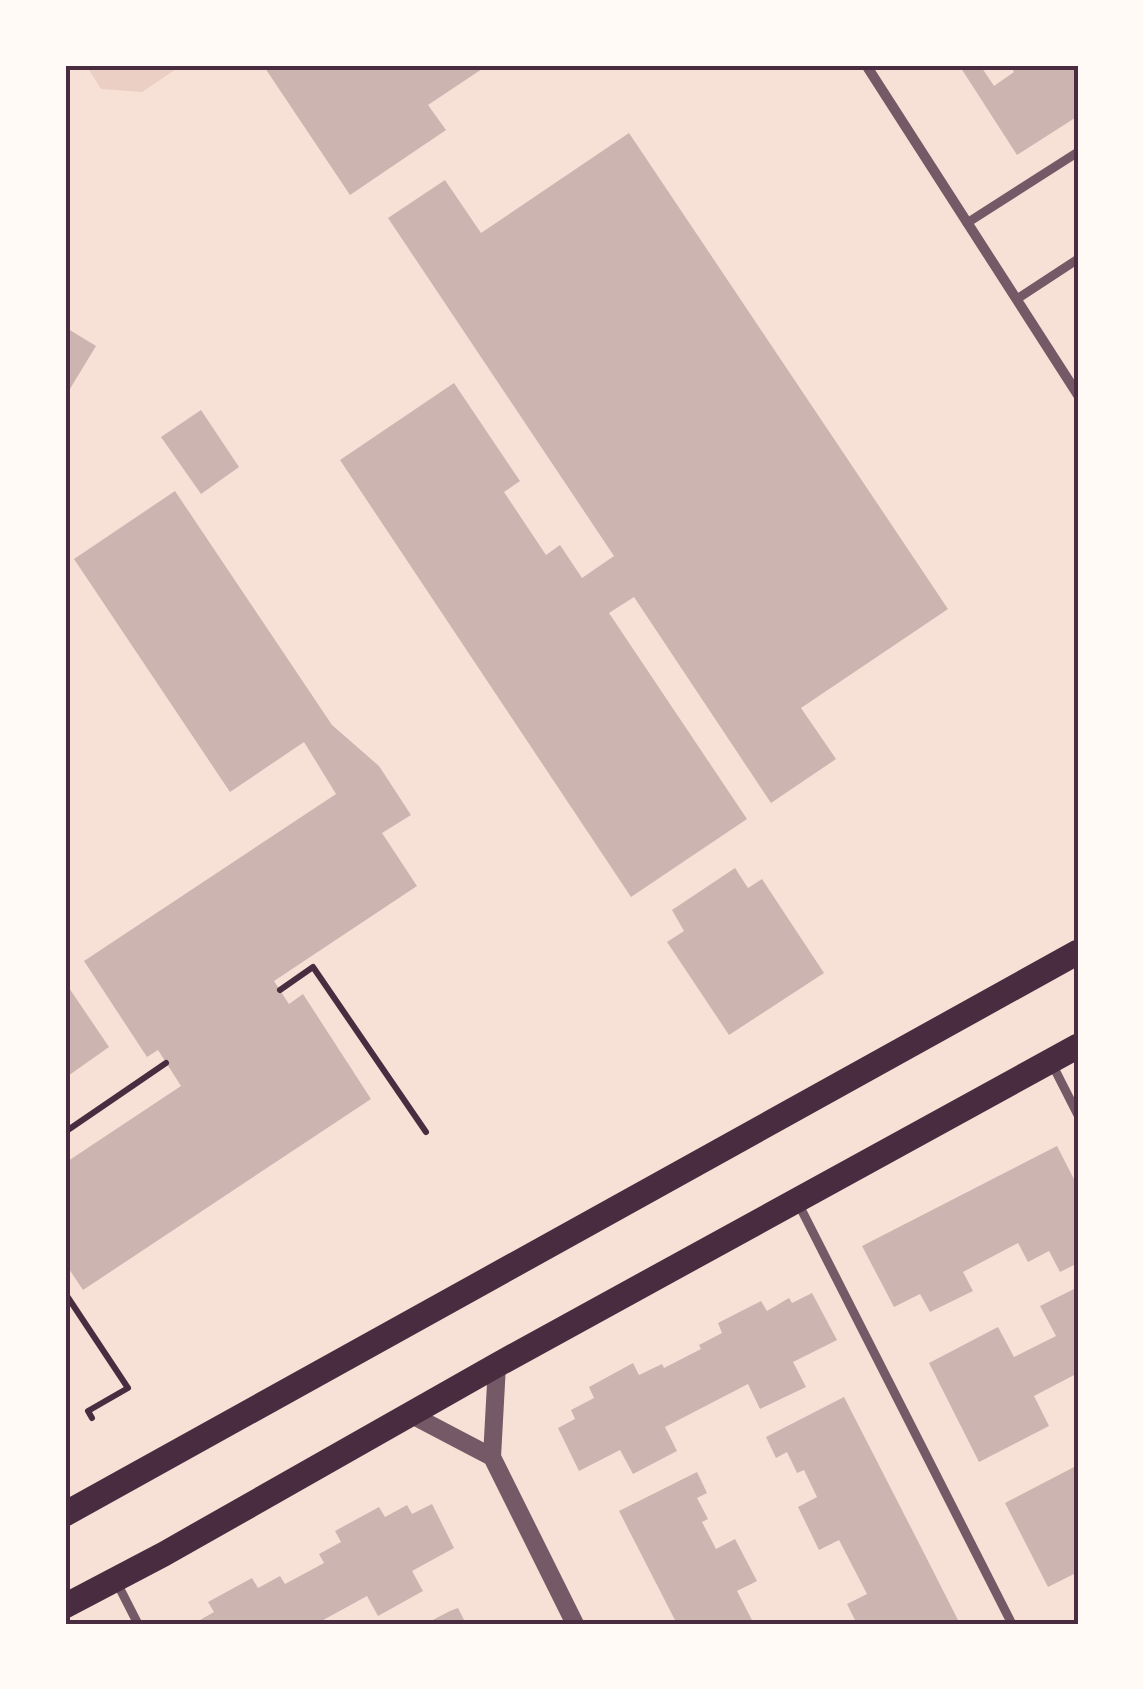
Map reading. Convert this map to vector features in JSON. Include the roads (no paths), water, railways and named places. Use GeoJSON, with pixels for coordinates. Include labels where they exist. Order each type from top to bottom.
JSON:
{"type":"FeatureCollection","features":[{"type":"Feature","properties":{"kind":"main road"},"geometry":{"type":"LineString","coordinates":[[65,1514],[1078,952]]}},
{"type":"Feature","properties":{"kind":"main road"},"geometry":{"type":"LineString","coordinates":[[65,1606],[1078,1046]]}},
{"type":"Feature","properties":{"kind":"street"},"geometry":{"type":"LineString","coordinates":[[866,65],[1078,395]]}},
{"type":"Feature","properties":{"kind":"street"},"geometry":{"type":"LineString","coordinates":[[967,222],[1078,152]]}},
{"type":"Feature","properties":{"kind":"street"},"geometry":{"type":"LineString","coordinates":[[1017,299],[1078,259]]}},
{"type":"Feature","properties":{"kind":"street"},"geometry":{"type":"LineString","coordinates":[[1050,1062],[1078,1114]]}},
{"type":"Feature","properties":{"kind":"street"},"geometry":{"type":"LineString","coordinates":[[797,1199],[1012,1624]]}},
{"type":"Feature","properties":{"kind":"street"},"geometry":{"type":"LineString","coordinates":[[497,1364],[492,1458],[576,1624]]}},
{"type":"Feature","properties":{"kind":"street"},"geometry":{"type":"LineString","coordinates":[[410,1414],[492,1458]]}},
{"type":"Feature","properties":{"kind":"street"},"geometry":{"type":"LineString","coordinates":[[114,1579],[138,1624]]}}]}
